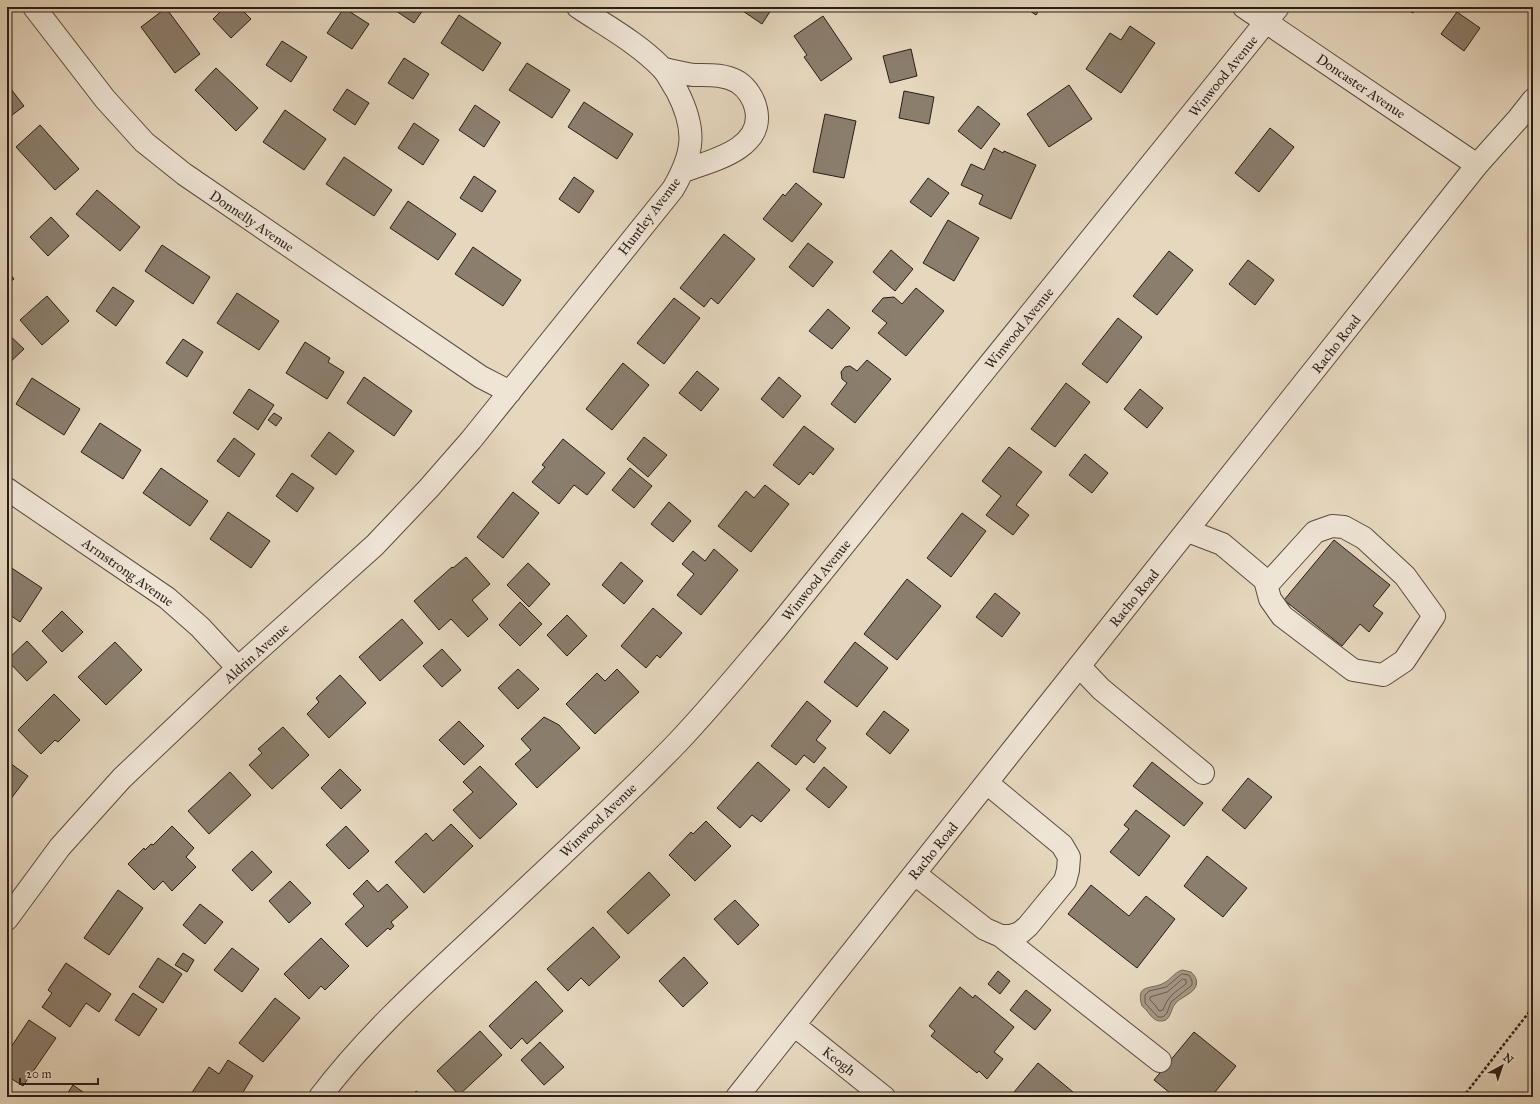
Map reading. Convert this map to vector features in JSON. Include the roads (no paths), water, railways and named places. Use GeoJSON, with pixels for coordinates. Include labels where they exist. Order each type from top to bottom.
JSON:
{"type":"FeatureCollection","features":[{"type":"Feature","properties":{"kind":"street","name":"Donnelly Avenue"},"geometry":{"type":"LineString","coordinates":[[34,7],[105,99],[144,142],[184,174],[481,377],[510,392]]}},
{"type":"Feature","properties":{"kind":"street","name":"Huntley Avenue"},"geometry":{"type":"LineString","coordinates":[[510,392],[672,189],[683,171],[688,158],[691,133],[688,120],[682,101],[664,69],[647,54],[578,7]]}},
{"type":"Feature","properties":{"kind":"street","name":"Doncaster Avenue"},"geometry":{"type":"LineString","coordinates":[[1244,7],[1272,14],[1477,165]]}},
{"type":"Feature","properties":{"kind":"street","name":"Winwood Avenue"},"geometry":{"type":"LineString","coordinates":[[320,1097],[342,1068],[387,1020],[625,796],[678,742],[728,686],[802,598],[1272,14]]}},
{"type":"Feature","properties":{"kind":"street"},"geometry":{"type":"LineString","coordinates":[[664,69],[693,75],[710,74],[738,82],[747,90],[755,103],[757,112],[757,124],[753,134],[736,151],[683,171]]}},
{"type":"Feature","properties":{"kind":"street","name":"Racho Road"},"geometry":{"type":"LineString","coordinates":[[737,1097],[1188,531],[1477,165],[1533,100]]}},
{"type":"Feature","properties":{"kind":"street","name":"Aldrin Avenue"},"geometry":{"type":"LineString","coordinates":[[7,918],[60,847],[122,778],[238,668],[375,545],[460,452],[510,392]]}},
{"type":"Feature","properties":{"kind":"street","name":"Armstrong Avenue"},"geometry":{"type":"LineString","coordinates":[[7,489],[167,598],[200,627],[238,668]]}},
{"type":"Feature","properties":{"kind":"street"},"geometry":{"type":"LineString","coordinates":[[1188,531],[1222,544],[1265,580],[1270,599],[1282,616],[1352,670],[1383,675],[1404,661],[1434,616],[1405,576],[1364,538],[1344,527],[1332,526],[1315,532],[1267,585]]}},
{"type":"Feature","properties":{"kind":"street"},"geometry":{"type":"LineString","coordinates":[[1080,667],[1101,689],[1203,773]]}},
{"type":"Feature","properties":{"kind":"street"},"geometry":{"type":"LineString","coordinates":[[987,783],[1062,844],[1069,857],[1065,881],[1028,926],[1020,933],[1011,936],[1001,936]]}},
{"type":"Feature","properties":{"kind":"street"},"geometry":{"type":"LineString","coordinates":[[915,874],[985,929],[1001,936],[1160,1061]]}},
{"type":"Feature","properties":{"kind":"street","name":"Keogh"},"geometry":{"type":"LineString","coordinates":[[794,1026],[884,1097]]}},
{"type":"Feature","properties":{"kind":"water"},"geometry":{"type":"Polygon","coordinates":[[[1182,970],[1191,972],[1195,977],[1197,984],[1192,992],[1173,1006],[1170,1015],[1166,1020],[1157,1021],[1142,1006],[1140,999],[1142,990],[1164,983],[1182,970]]]}}]}
